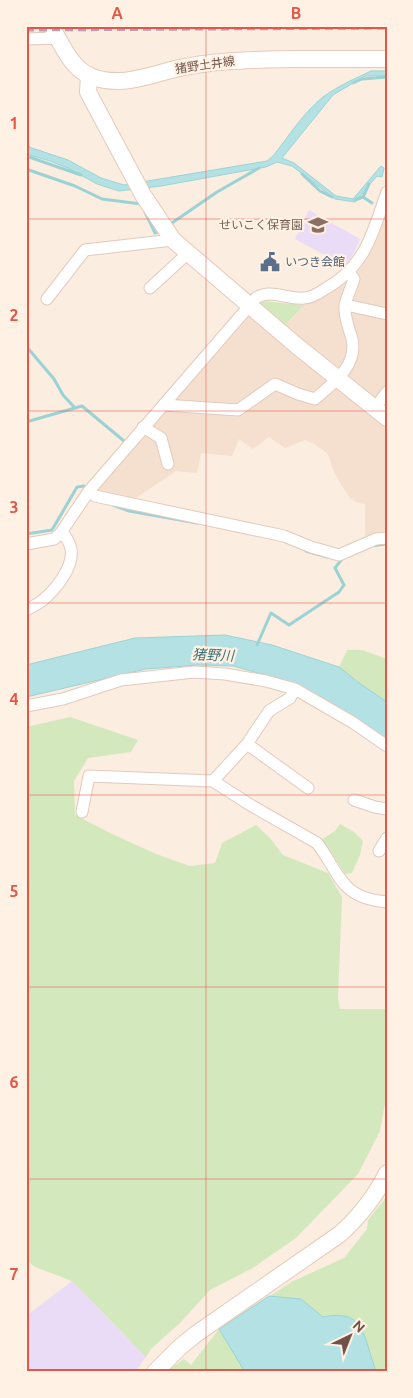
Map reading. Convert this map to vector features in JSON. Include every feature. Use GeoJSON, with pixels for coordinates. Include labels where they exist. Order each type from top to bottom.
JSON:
{"type":"FeatureCollection","features":[{"type":"Feature","properties":{"kind":"street"},"geometry":{"type":"LineString","coordinates":[[26,39],[55,32]]}},
{"type":"Feature","properties":{"kind":"street","name":"猪野土井線"},"geometry":{"type":"LineString","coordinates":[[55,32],[76,66],[89,75],[112,81],[132,81],[171,70],[212,62],[387,59]]}},
{"type":"Feature","properties":{"kind":"street"},"geometry":{"type":"LineString","coordinates":[[89,75],[88,92],[143,195],[172,240],[249,306],[381,413],[387,392]]}},
{"type":"Feature","properties":{"kind":"street"},"geometry":{"type":"LineString","coordinates":[[26,544],[54,539],[62,532],[89,491],[249,306],[262,294],[310,297],[338,282],[349,272],[363,253],[387,192]]}},
{"type":"Feature","properties":{"kind":"street"},"geometry":{"type":"LineString","coordinates":[[47,299],[84,250],[172,240]]}},
{"type":"Feature","properties":{"kind":"street"},"geometry":{"type":"LineString","coordinates":[[150,288],[187,254]]}},
{"type":"Feature","properties":{"kind":"street"},"geometry":{"type":"LineString","coordinates":[[164,405],[238,410],[275,384],[316,399],[338,379],[351,360],[353,348],[345,319],[346,305],[354,279],[349,272]]}},
{"type":"Feature","properties":{"kind":"street"},"geometry":{"type":"LineString","coordinates":[[346,305],[387,314]]}},
{"type":"Feature","properties":{"kind":"street"},"geometry":{"type":"LineString","coordinates":[[143,427],[161,438],[168,464]]}},
{"type":"Feature","properties":{"kind":"street"},"geometry":{"type":"LineString","coordinates":[[89,491],[95,496],[284,536],[311,547],[340,555],[376,539],[387,538]]}},
{"type":"Feature","properties":{"kind":"street"},"geometry":{"type":"LineString","coordinates":[[26,610],[43,600],[66,572],[72,550],[62,532]]}},
{"type":"Feature","properties":{"kind":"street"},"geometry":{"type":"LineString","coordinates":[[26,706],[63,699],[121,680],[194,672],[225,674],[266,681],[296,689],[352,722],[387,746]]}},
{"type":"Feature","properties":{"kind":"street"},"geometry":{"type":"LineString","coordinates":[[213,780],[247,744],[269,711],[290,698],[296,689]]}},
{"type":"Feature","properties":{"kind":"street"},"geometry":{"type":"LineString","coordinates":[[247,744],[308,788]]}},
{"type":"Feature","properties":{"kind":"street"},"geometry":{"type":"LineString","coordinates":[[82,812],[90,776],[213,780],[252,806],[317,844],[338,879],[355,894],[373,901],[387,902]]}},
{"type":"Feature","properties":{"kind":"street"},"geometry":{"type":"LineString","coordinates":[[354,800],[375,808],[387,810]]}},
{"type":"Feature","properties":{"kind":"street"},"geometry":{"type":"LineString","coordinates":[[379,851],[387,838]]}},
{"type":"Feature","properties":{"kind":"street"},"geometry":{"type":"LineString","coordinates":[[154,1372],[196,1334],[340,1234],[371,1202],[387,1173]]}},
{"type":"Feature","properties":{"kind":"shaded area"},"geometry":{"type":"Polygon","coordinates":[[[387,207],[387,412],[284,329],[304,305],[330,294],[357,273],[373,245],[387,207]]]}},
{"type":"Feature","properties":{"kind":"shaded area","name":"せいこく保育園"},"geometry":{"type":"Polygon","coordinates":[[[309,210],[360,239],[354,253],[345,266],[295,239],[309,210]]]}},
{"type":"Feature","properties":{"kind":"shaded area"},"geometry":{"type":"Polygon","coordinates":[[[249,313],[387,424],[387,532],[379,532],[365,537],[365,504],[358,503],[350,498],[333,470],[328,454],[305,440],[285,448],[269,437],[253,449],[239,439],[232,456],[201,453],[197,473],[176,471],[130,502],[95,491],[249,313]]]}},
{"type":"Feature","properties":{"kind":"shaded area"},"geometry":{"type":"Polygon","coordinates":[[[72,1281],[146,1357],[135,1372],[26,1372],[26,1316],[72,1281]]]}},
{"type":"Feature","properties":{"kind":"green space"},"geometry":{"type":"Polygon","coordinates":[[[264,301],[304,305],[284,329],[258,304],[264,301]]]}},
{"type":"Feature","properties":{"kind":"green space"},"geometry":{"type":"Polygon","coordinates":[[[347,650],[362,650],[387,659],[387,702],[339,667],[347,650]]]}},
{"type":"Feature","properties":{"kind":"green space"},"geometry":{"type":"Polygon","coordinates":[[[70,717],[138,740],[131,752],[88,758],[74,781],[75,815],[156,854],[190,866],[215,863],[222,843],[256,825],[270,838],[283,855],[328,873],[342,897],[338,998],[340,1009],[387,1009],[387,1092],[380,1131],[358,1174],[296,1238],[251,1269],[210,1290],[180,1323],[151,1349],[146,1357],[72,1281],[35,1267],[26,1260],[26,727],[70,717]]]}},
{"type":"Feature","properties":{"kind":"green space"},"geometry":{"type":"Polygon","coordinates":[[[340,824],[354,832],[363,841],[360,855],[352,873],[345,874],[331,851],[321,840],[335,831],[340,824]]]}},
{"type":"Feature","properties":{"kind":"green space"},"geometry":{"type":"Polygon","coordinates":[[[387,1196],[387,1372],[165,1372],[184,1359],[191,1365],[219,1329],[293,1281],[344,1258],[367,1229],[368,1220],[387,1196]]]}},
{"type":"Feature","properties":{"kind":"water"},"geometry":{"type":"Polygon","coordinates":[[[371,71],[387,71],[387,76],[365,76],[333,95],[282,158],[294,163],[336,196],[353,199],[381,166],[384,168],[382,177],[377,176],[355,202],[335,199],[292,166],[277,162],[266,167],[161,186],[119,191],[97,184],[68,168],[26,154],[26,146],[68,160],[101,178],[124,185],[267,161],[316,103],[340,86],[371,71]]]}},
{"type":"Feature","properties":{"kind":"water","name":"猪野川"},"geometry":{"type":"Polygon","coordinates":[[[225,635],[272,645],[339,667],[387,702],[387,739],[291,682],[233,666],[198,665],[146,669],[26,697],[26,665],[135,638],[225,635]]]}},
{"type":"Feature","properties":{"kind":"water"},"geometry":{"type":"Polygon","coordinates":[[[269,1296],[301,1299],[323,1317],[337,1315],[348,1317],[355,1321],[365,1336],[375,1368],[373,1372],[245,1372],[219,1329],[269,1296]]]}},
{"type":"Feature","properties":{"kind":"waterway"},"geometry":{"type":"LineString","coordinates":[[353,83],[362,79],[387,77]]}},
{"type":"Feature","properties":{"kind":"waterway"},"geometry":{"type":"LineString","coordinates":[[26,156],[81,175]]}},
{"type":"Feature","properties":{"kind":"waterway"},"geometry":{"type":"LineString","coordinates":[[169,225],[217,192],[259,168]]}},
{"type":"Feature","properties":{"kind":"waterway"},"geometry":{"type":"LineString","coordinates":[[26,169],[75,186],[102,199],[141,204]]}},
{"type":"Feature","properties":{"kind":"waterway"},"geometry":{"type":"LineString","coordinates":[[302,174],[320,191],[332,197]]}},
{"type":"Feature","properties":{"kind":"waterway"},"geometry":{"type":"LineString","coordinates":[[363,197],[369,184]]}},
{"type":"Feature","properties":{"kind":"waterway"},"geometry":{"type":"LineString","coordinates":[[355,200],[363,197],[372,203]]}},
{"type":"Feature","properties":{"kind":"waterway"},"geometry":{"type":"LineString","coordinates":[[145,212],[155,233],[160,231]]}},
{"type":"Feature","properties":{"kind":"waterway"},"geometry":{"type":"LineString","coordinates":[[26,346],[54,379],[63,395],[75,408]]}},
{"type":"Feature","properties":{"kind":"waterway"},"geometry":{"type":"LineString","coordinates":[[26,422],[82,406],[124,441]]}},
{"type":"Feature","properties":{"kind":"waterway"},"geometry":{"type":"LineString","coordinates":[[26,534],[52,530],[77,487],[84,486]]}},
{"type":"Feature","properties":{"kind":"waterway"},"geometry":{"type":"LineString","coordinates":[[113,505],[129,511],[197,523]]}},
{"type":"Feature","properties":{"kind":"waterway"},"geometry":{"type":"LineString","coordinates":[[370,546],[387,544]]}},
{"type":"Feature","properties":{"kind":"waterway"},"geometry":{"type":"LineString","coordinates":[[306,551],[327,557]]}},
{"type":"Feature","properties":{"kind":"waterway"},"geometry":{"type":"LineString","coordinates":[[257,645],[271,613],[289,625],[339,592],[344,585],[335,568],[342,559]]}},
{"type":"Feature","properties":{"kind":"railway"},"geometry":{"type":"LineString","coordinates":[[26,30],[387,28]]}},
{"type":"Feature","properties":{"kind":"place","name":"せいこく保育園"},"geometry":{"type":"Point","coordinates":[318,225]}},
{"type":"Feature","properties":{"kind":"place","name":"いつき会館"},"geometry":{"type":"Point","coordinates":[270,262]}}]}
